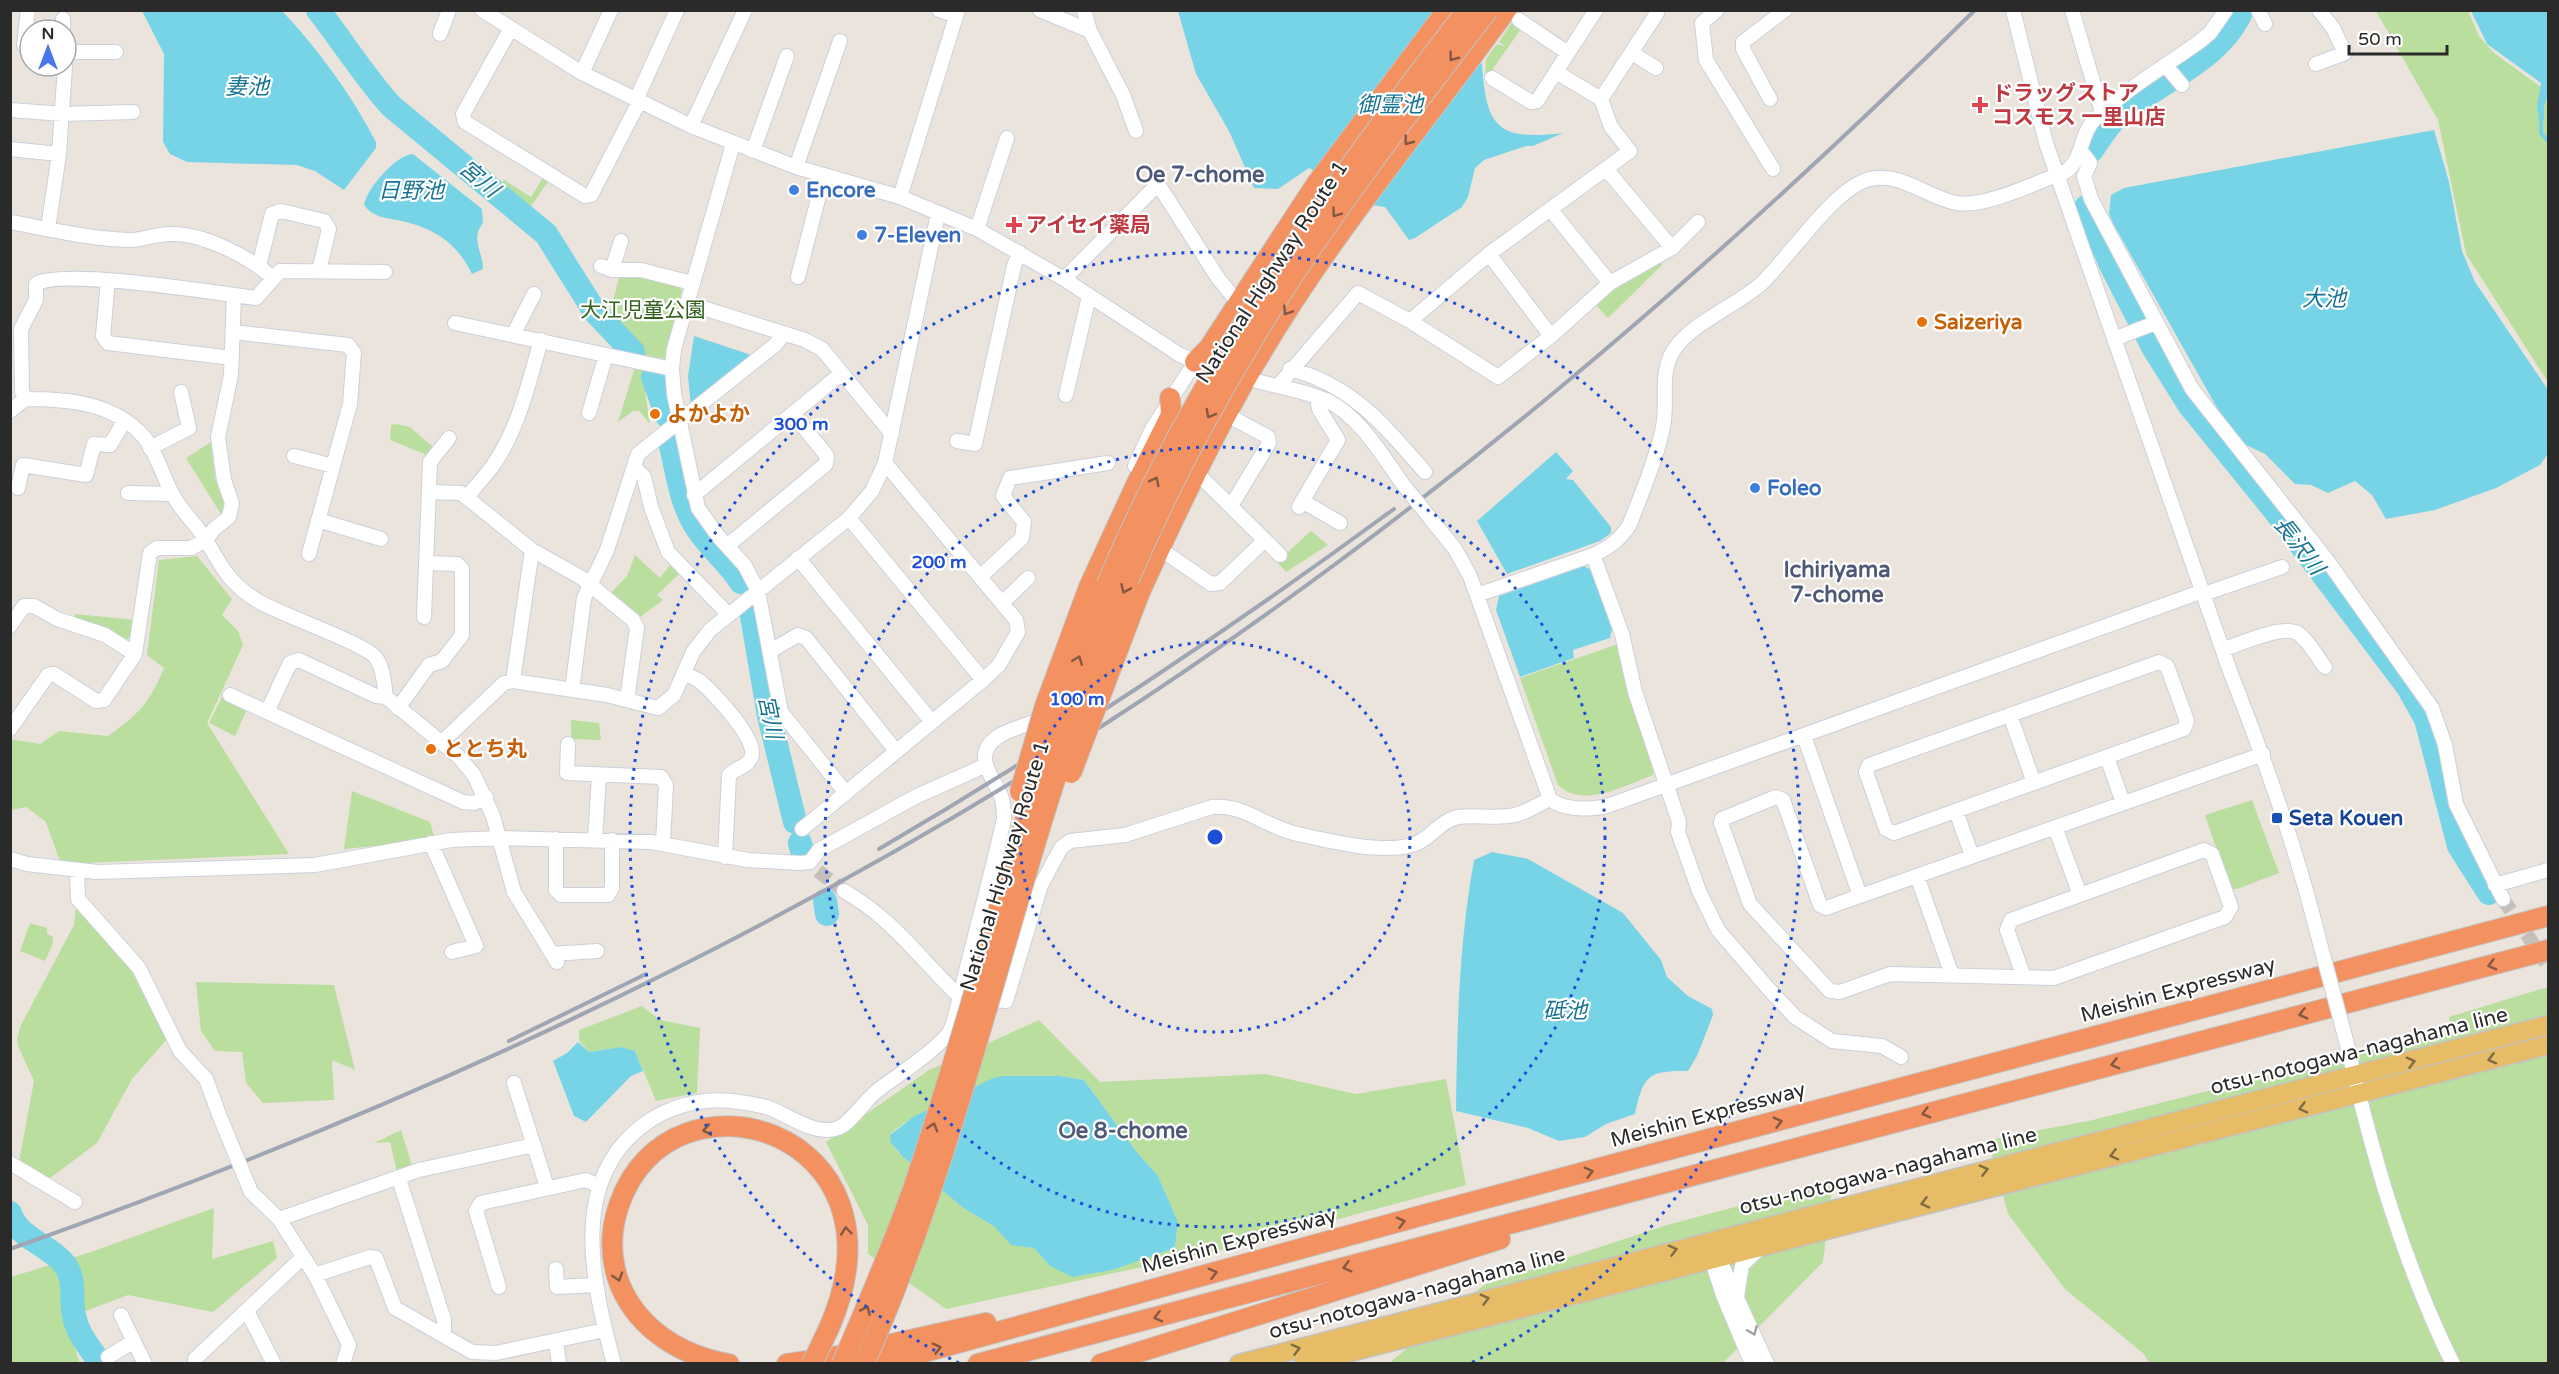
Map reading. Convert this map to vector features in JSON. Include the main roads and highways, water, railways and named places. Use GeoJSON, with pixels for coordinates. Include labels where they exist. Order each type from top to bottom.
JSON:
{"type":"FeatureCollection","features":[{"type":"Feature","properties":{"kind":"highway"},"geometry":{"type":"LineString","coordinates":[[1195,362],[1209,348],[1317,183],[1447,10]]}},
{"type":"Feature","properties":{"kind":"highway","name":"National Highway Route 1"},"geometry":{"type":"LineString","coordinates":[[842,1364],[888,1256],[912,1190],[954,1062],[1035,784],[1079,657],[1137,518],[1175,442],[1236,333],[1289,251],[1331,190],[1467,10]]}},
{"type":"Feature","properties":{"kind":"highway","name":"National Highway Route 1"},"geometry":{"type":"LineString","coordinates":[[864,1364],[905,1261],[1035,878],[1071,731],[1120,602],[1153,525],[1222,390],[1321,235],[1488,10]]}},
{"type":"Feature","properties":{"kind":"highway"},"geometry":{"type":"LineString","coordinates":[[1035,878],[1063,795],[1139,594],[1194,477],[1244,383],[1306,282],[1356,211],[1513,15]]}},
{"type":"Feature","properties":{"kind":"highway"},"geometry":{"type":"LineString","coordinates":[[1001,898],[1022,784],[1057,671],[1089,587],[1171,415],[1170,398]]}},
{"type":"Feature","properties":{"kind":"highway","name":"Meishin Expressway"},"geometry":{"type":"LineString","coordinates":[[881,1364],[1156,1288],[2548,916]]}},
{"type":"Feature","properties":{"kind":"highway"},"geometry":{"type":"LineString","coordinates":[[978,1364],[2548,950]]}},
{"type":"Feature","properties":{"kind":"highway"},"geometry":{"type":"LineString","coordinates":[[729,1364],[687,1353],[657,1334],[633,1309],[620,1285],[614,1263],[614,1224],[626,1188],[639,1168],[660,1149],[694,1132],[737,1127],[765,1132],[798,1148],[815,1161],[827,1176],[841,1203],[848,1246],[843,1291],[830,1328],[812,1364]]}},
{"type":"Feature","properties":{"kind":"highway"},"geometry":{"type":"LineString","coordinates":[[1101,1364],[1497,1240],[1707,1170]]}},
{"type":"Feature","properties":{"kind":"highway"},"geometry":{"type":"LineString","coordinates":[[787,1364],[829,1358],[950,1330],[1156,1288]]}},
{"type":"Feature","properties":{"kind":"main road","name":"otsu-notogawa-nagahama line"},"geometry":{"type":"LineString","coordinates":[[1304,1364],[1714,1259],[2356,1085],[2548,1025]]}},
{"type":"Feature","properties":{"kind":"main road","name":"otsu-notogawa-nagahama line"},"geometry":{"type":"LineString","coordinates":[[1239,1364],[1710,1240],[2356,1085],[2548,1045]]}},
{"type":"Feature","properties":{"kind":"water","name":"妻池"},"geometry":{"type":"Polygon","coordinates":[[[142,11],[282,11],[309,41],[345,90],[376,142],[376,148],[344,190],[315,171],[297,165],[187,162],[170,154],[163,142],[164,54],[142,11]]]}},
{"type":"Feature","properties":{"kind":"water","name":"御霊池"},"geometry":{"type":"Polygon","coordinates":[[[1178,11],[1478,11],[1478,61],[1482,64],[1487,102],[1492,116],[1499,125],[1509,131],[1541,135],[1563,133],[1533,146],[1526,146],[1484,160],[1475,168],[1468,197],[1462,207],[1409,240],[1385,207],[1372,205],[1309,168],[1278,189],[1254,188],[1229,131],[1196,74],[1178,11]]]}},
{"type":"Feature","properties":{"kind":"water"},"geometry":{"type":"Polygon","coordinates":[[[2471,11],[2548,11],[2548,93],[2544,107],[2544,121],[2539,121],[2537,105],[2541,83],[2487,44],[2471,11]]]}},
{"type":"Feature","properties":{"kind":"water","name":"大池"},"geometry":{"type":"Polygon","coordinates":[[[2434,130],[2449,182],[2462,251],[2475,282],[2548,390],[2547,455],[2540,465],[2496,488],[2435,510],[2386,519],[2372,495],[2355,481],[2328,493],[2311,485],[2295,484],[2265,454],[2244,444],[2220,413],[2114,225],[2109,214],[2111,195],[2124,188],[2434,130]]]}},
{"type":"Feature","properties":{"kind":"water","name":"日野池"},"geometry":{"type":"Polygon","coordinates":[[[413,154],[482,209],[483,223],[477,240],[483,269],[472,274],[466,262],[442,237],[410,223],[379,216],[364,205],[366,198],[383,174],[399,160],[413,154]]]}},
{"type":"Feature","properties":{"kind":"water"},"geometry":{"type":"Polygon","coordinates":[[[694,336],[751,355],[691,406],[688,376],[694,336]]]}},
{"type":"Feature","properties":{"kind":"water"},"geometry":{"type":"Polygon","coordinates":[[[1556,452],[1573,471],[1566,479],[1573,480],[1611,527],[1611,533],[1600,541],[1507,574],[1477,521],[1556,452]]]}},
{"type":"Feature","properties":{"kind":"water"},"geometry":{"type":"Polygon","coordinates":[[[1584,566],[1593,571],[1612,629],[1610,638],[1573,650],[1574,658],[1520,677],[1496,610],[1499,596],[1584,566]]]}},
{"type":"Feature","properties":{"kind":"water","name":"砥池"},"geometry":{"type":"Polygon","coordinates":[[[1492,852],[1528,859],[1623,913],[1661,960],[1667,977],[1688,996],[1712,1009],[1713,1015],[1697,1056],[1688,1071],[1664,1072],[1649,1078],[1641,1091],[1635,1114],[1606,1124],[1585,1137],[1559,1141],[1528,1128],[1456,1111],[1460,985],[1469,891],[1474,860],[1492,852]]]}},
{"type":"Feature","properties":{"kind":"water"},"geometry":{"type":"Polygon","coordinates":[[[578,1042],[589,1052],[621,1047],[635,1051],[643,1071],[631,1076],[586,1122],[574,1116],[553,1061],[567,1053],[578,1042]]]}},
{"type":"Feature","properties":{"kind":"water"},"geometry":{"type":"Polygon","coordinates":[[[1060,1076],[1084,1080],[1135,1150],[1158,1176],[1178,1222],[1175,1248],[1112,1270],[1072,1277],[1050,1266],[1034,1248],[1011,1245],[995,1227],[962,1207],[903,1157],[891,1143],[890,1135],[913,1117],[993,1078],[1060,1076]]]}},
{"type":"Feature","properties":{"kind":"waterway","name":"宮川"},"geometry":{"type":"LineString","coordinates":[[318,10],[391,106],[546,234],[595,312],[633,352]]}},
{"type":"Feature","properties":{"kind":"waterway","name":"長沢川"},"geometry":{"type":"LineString","coordinates":[[2092,150],[2114,120],[2202,58],[2218,44],[2232,28],[2242,10]]}},
{"type":"Feature","properties":{"kind":"waterway"},"geometry":{"type":"LineString","coordinates":[[2541,121],[2541,133],[2548,141]]}},
{"type":"Feature","properties":{"kind":"waterway","name":"長沢川"},"geometry":{"type":"LineString","coordinates":[[2086,207],[2111,265],[2153,347],[2190,406],[2276,512],[2408,687],[2426,719],[2459,846],[2489,893]]}},
{"type":"Feature","properties":{"kind":"waterway","name":"宮川"},"geometry":{"type":"LineString","coordinates":[[653,377],[667,416]]}},
{"type":"Feature","properties":{"kind":"waterway","name":"宮川"},"geometry":{"type":"LineString","coordinates":[[671,446],[681,490],[693,521],[704,538],[741,582]]}},
{"type":"Feature","properties":{"kind":"waterway","name":"宮川"},"geometry":{"type":"LineString","coordinates":[[751,610],[769,716],[795,822]]}},
{"type":"Feature","properties":{"kind":"waterway","name":"宮川"},"geometry":{"type":"LineString","coordinates":[[800,843],[803,855]]}},
{"type":"Feature","properties":{"kind":"waterway","name":"宮川"},"geometry":{"type":"LineString","coordinates":[[825,901],[827,914]]}},
{"type":"Feature","properties":{"kind":"waterway"},"geometry":{"type":"LineString","coordinates":[[10,1213],[14,1222],[27,1236],[60,1259],[66,1266],[71,1278],[73,1310],[78,1329],[101,1364]]}},
{"type":"Feature","properties":{"kind":"tunnel"},"geometry":{"type":"LineString","coordinates":[[818,871],[844,891]]}},
{"type":"Feature","properties":{"kind":"tunnel"},"geometry":{"type":"LineString","coordinates":[[2503,899],[2548,966]]}},
{"type":"Feature","properties":{"kind":"railway"},"geometry":{"type":"LineString","coordinates":[[10,1249],[153,1197],[294,1141],[434,1082],[571,1019],[707,953],[841,882],[973,806],[1102,726],[1219,647],[1334,565],[1447,479],[1556,390],[1770,205],[1975,10]]}},
{"type":"Feature","properties":{"kind":"railway"},"geometry":{"type":"LineString","coordinates":[[879,849],[1011,769],[1141,686],[1269,599],[1394,509]]}},
{"type":"Feature","properties":{"kind":"railway"},"geometry":{"type":"LineString","coordinates":[[509,1041],[646,974]]}},
{"type":"Feature","properties":{"kind":"place","name":"ドラッグストア コスモス 一里山店"},"geometry":{"type":"Point","coordinates":[1980,105]}},
{"type":"Feature","properties":{"kind":"place","name":"Encore"},"geometry":{"type":"Point","coordinates":[794,190]}},
{"type":"Feature","properties":{"kind":"place","name":"アイセイ薬局"},"geometry":{"type":"Point","coordinates":[1014,225]}},
{"type":"Feature","properties":{"kind":"place","name":"7-Eleven"},"geometry":{"type":"Point","coordinates":[862,235]}},
{"type":"Feature","properties":{"kind":"place","name":"Saizeriya"},"geometry":{"type":"Point","coordinates":[1922,322]}},
{"type":"Feature","properties":{"kind":"place","name":"よかよか"},"geometry":{"type":"Point","coordinates":[655,414]}},
{"type":"Feature","properties":{"kind":"place","name":"Foleo"},"geometry":{"type":"Point","coordinates":[1755,488]}},
{"type":"Feature","properties":{"kind":"place","name":"ととち丸"},"geometry":{"type":"Point","coordinates":[431,749]}},
{"type":"Feature","properties":{"kind":"place","name":"Seta Kouen"},"geometry":{"type":"Point","coordinates":[2277,818]}},
{"type":"Feature","properties":{"kind":"district","name":"Oe 7-chome"},"geometry":{"type":"Point","coordinates":[1200,175]}},
{"type":"Feature","properties":{"kind":"district","name":"Ichiriyama 7-chome"},"geometry":{"type":"Point","coordinates":[1837,582]}},
{"type":"Feature","properties":{"kind":"district","name":"Oe 8-chome"},"geometry":{"type":"Point","coordinates":[1123,1131]}},
{"type":"Feature","properties":{"kind":"park label","name":"大江児童公園"},"geometry":{"type":"Point","coordinates":[643,310]}}]}
